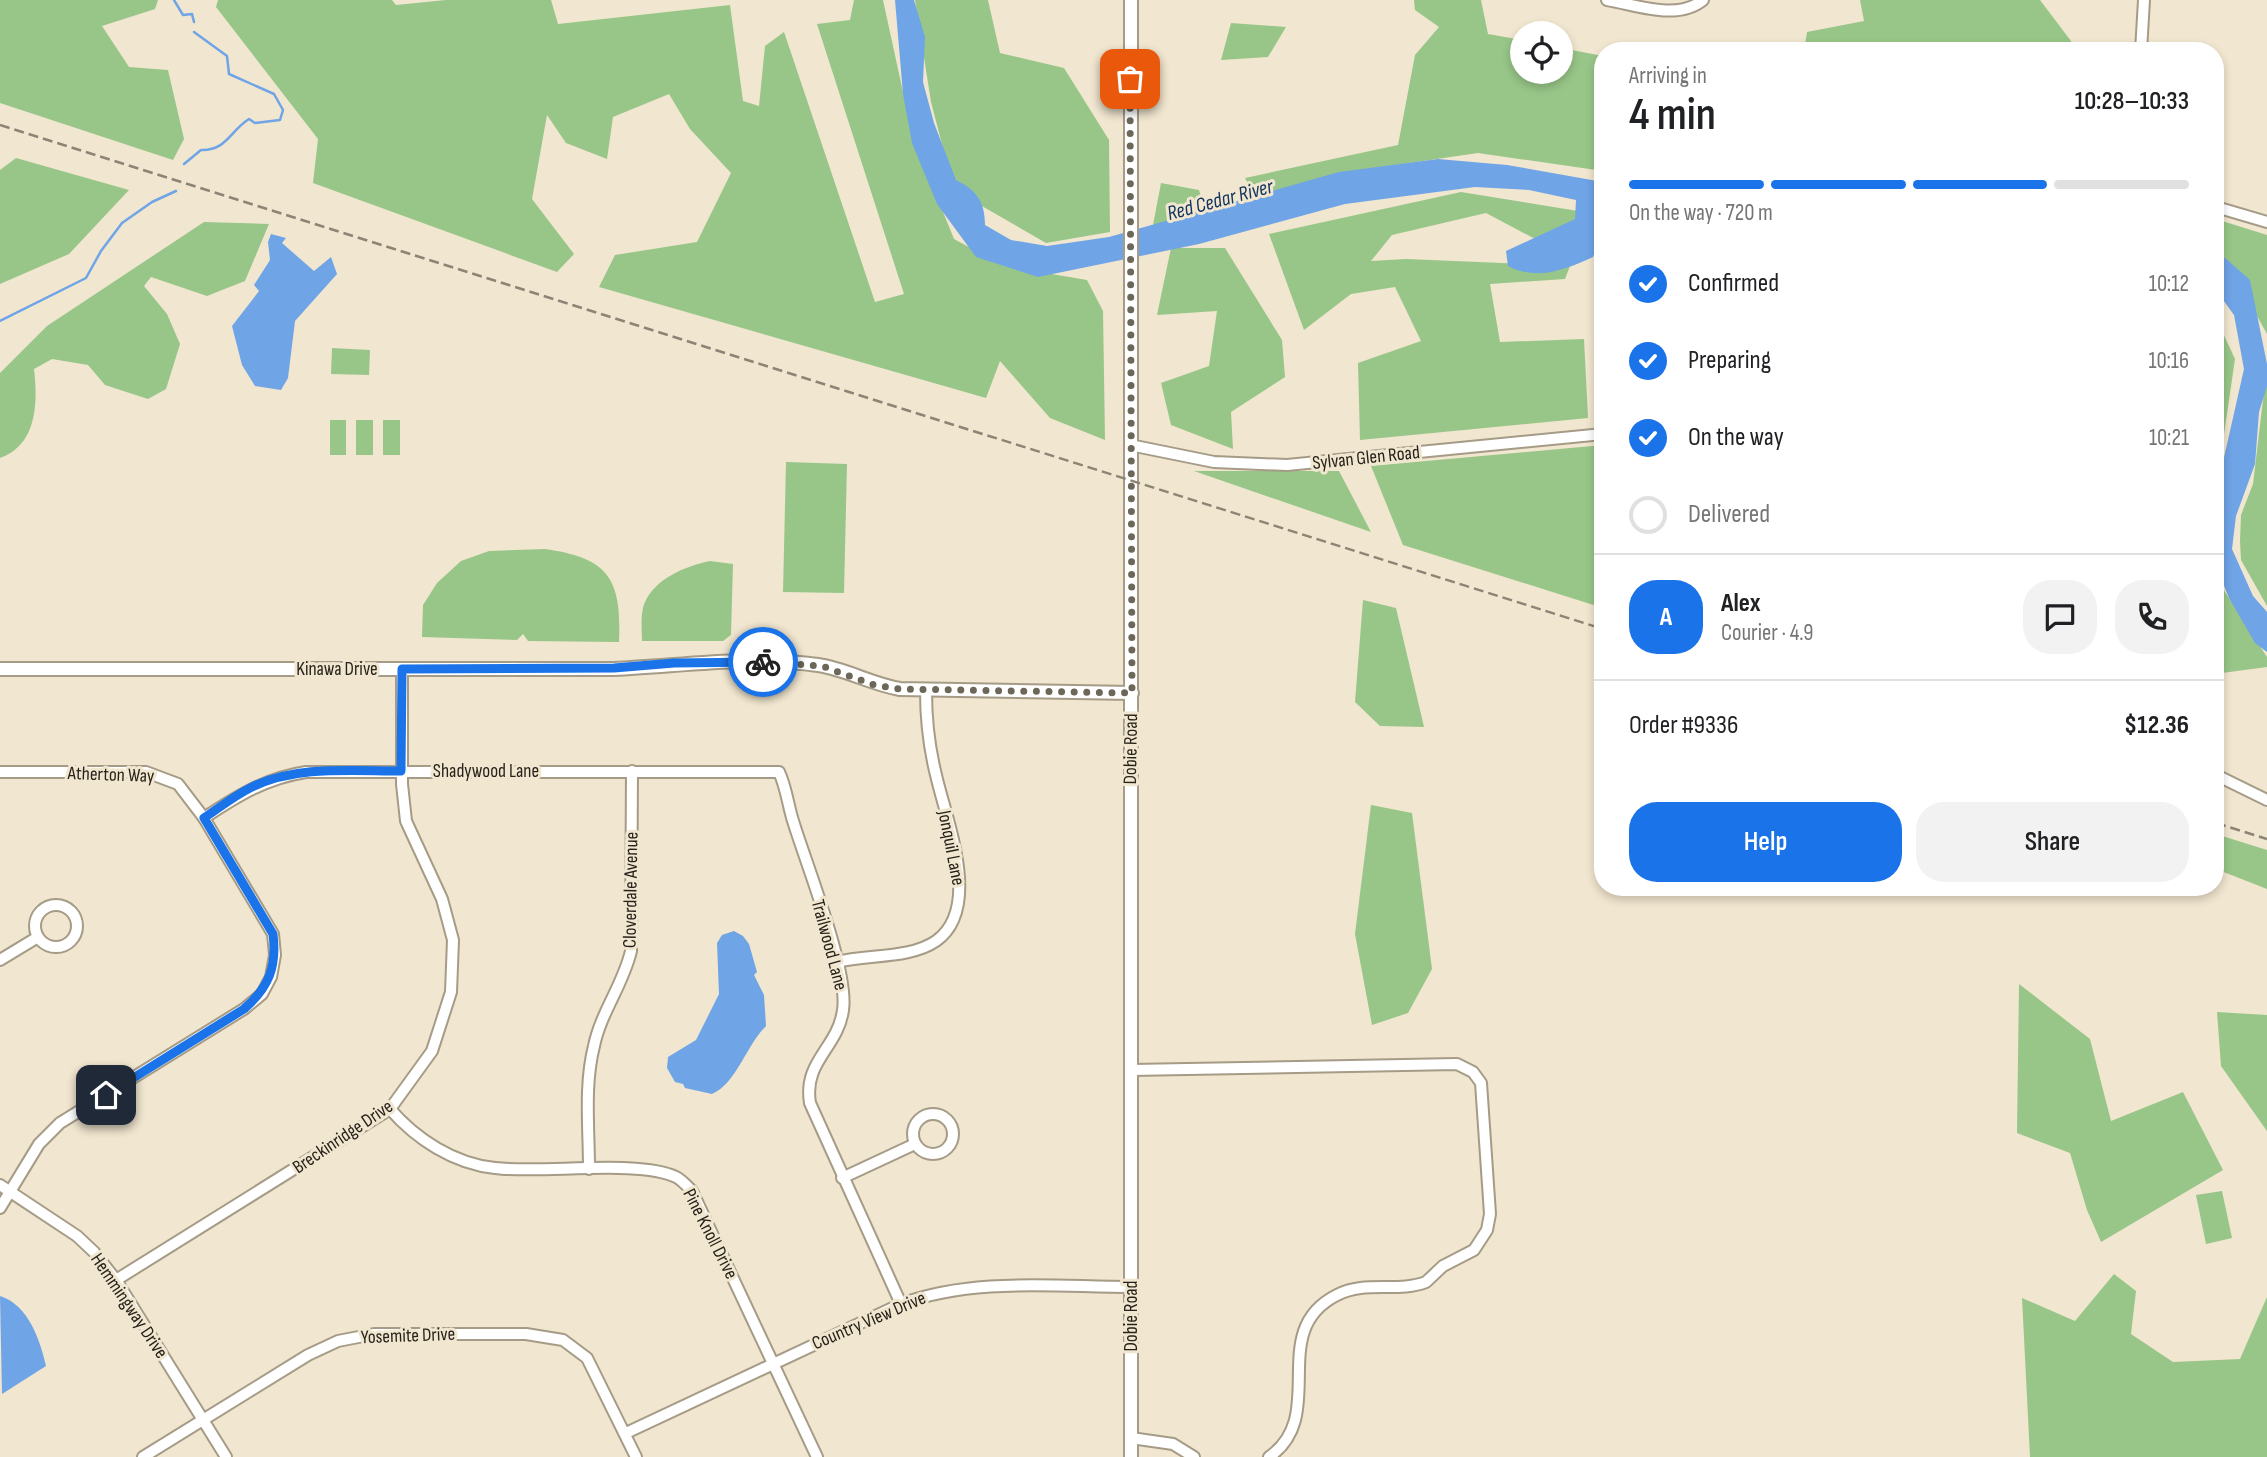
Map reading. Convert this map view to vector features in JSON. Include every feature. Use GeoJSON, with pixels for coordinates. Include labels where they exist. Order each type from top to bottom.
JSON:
{"type":"FeatureCollection","features":[{"type":"Feature","properties":{"kind":"street","name":"Dobie Road"},"geometry":{"type":"LineString","coordinates":[[1131,0],[1131,1457]]}},
{"type":"Feature","properties":{"kind":"street"},"geometry":{"type":"LineString","coordinates":[[1607,0],[1672,11],[1689,9],[1703,0]]}},
{"type":"Feature","properties":{"kind":"street"},"geometry":{"type":"LineString","coordinates":[[2142,42],[2144,0]]}},
{"type":"Feature","properties":{"kind":"street"},"geometry":{"type":"LineString","coordinates":[[2224,209],[2267,222]]}},
{"type":"Feature","properties":{"kind":"street","name":"Sylvan Glen Road"},"geometry":{"type":"LineString","coordinates":[[1130,445],[1214,462],[1287,465],[1594,435]]}},
{"type":"Feature","properties":{"kind":"street","name":"Kinawa Drive"},"geometry":{"type":"LineString","coordinates":[[0,669],[614,668],[689,663],[798,663],[822,666],[874,685],[926,691],[1132,693]]}},
{"type":"Feature","properties":{"kind":"street","name":"Breckinridge Drive"},"geometry":{"type":"LineString","coordinates":[[116,1280],[390,1109],[432,1051],[447,1012],[453,973],[449,923],[442,899],[406,821],[401,771],[402,669]]}},
{"type":"Feature","properties":{"kind":"street","name":"Jonquil Lane"},"geometry":{"type":"LineString","coordinates":[[838,962],[920,949],[936,941],[956,915],[960,880],[933,762],[926,691]]}},
{"type":"Feature","properties":{"kind":"street","name":"Cloverdale Avenue"},"geometry":{"type":"LineString","coordinates":[[589,1169],[589,1079],[593,1046],[626,970],[631,951],[632,771]]}},
{"type":"Feature","properties":{"kind":"street","name":"Atherton Way"},"geometry":{"type":"LineString","coordinates":[[0,772],[158,775],[178,784],[204,818],[273,934],[275,955],[271,977],[262,994],[244,1009],[60,1123],[39,1144],[5,1189],[0,1208]]}},
{"type":"Feature","properties":{"kind":"street","name":"Shadywood Lane"},"geometry":{"type":"LineString","coordinates":[[204,818],[250,788],[282,776],[306,772],[779,772]]}},
{"type":"Feature","properties":{"kind":"street","name":"Trailwood Lane"},"geometry":{"type":"LineString","coordinates":[[779,772],[838,962],[844,996],[842,1020],[835,1037],[811,1071],[808,1086],[810,1103],[901,1304]]}},
{"type":"Feature","properties":{"kind":"street"},"geometry":{"type":"LineString","coordinates":[[2224,779],[2267,800]]}},
{"type":"Feature","properties":{"kind":"street"},"geometry":{"type":"LineString","coordinates":[[0,960],[38,937]]}},
{"type":"Feature","properties":{"kind":"street"},"geometry":{"type":"LineString","coordinates":[[1131,1070],[1457,1064],[1473,1072],[1480,1083],[1490,1214],[1484,1237],[1468,1255],[1443,1266],[1426,1282],[1351,1289],[1334,1296],[1319,1307],[1307,1323],[1300,1341],[1296,1424],[1285,1443],[1269,1457]]}},
{"type":"Feature","properties":{"kind":"street","name":"Pine Knoll Drive"},"geometry":{"type":"LineString","coordinates":[[390,1109],[416,1134],[461,1160],[492,1168],[660,1172],[677,1177],[692,1191],[817,1457]]}},
{"type":"Feature","properties":{"kind":"street"},"geometry":{"type":"LineString","coordinates":[[842,1178],[915,1144]]}},
{"type":"Feature","properties":{"kind":"street","name":"Hemmingway Drive"},"geometry":{"type":"LineString","coordinates":[[5,1189],[77,1236],[116,1280],[226,1457]]}},
{"type":"Feature","properties":{"kind":"street","name":"Country View Drive"},"geometry":{"type":"LineString","coordinates":[[626,1433],[901,1304],[936,1292],[989,1286],[1131,1287]]}},
{"type":"Feature","properties":{"kind":"street","name":"Yosemite Drive"},"geometry":{"type":"LineString","coordinates":[[144,1457],[307,1355],[338,1341],[374,1334],[526,1334],[553,1337],[581,1352],[597,1373],[636,1457]]}},
{"type":"Feature","properties":{"kind":"street"},"geometry":{"type":"LineString","coordinates":[[1131,1438],[1173,1444],[1194,1457]]}},
{"type":"Feature","properties":{"kind":"green space"},"geometry":{"type":"Polygon","coordinates":[[[0,0],[158,0],[155,9],[102,26],[129,67],[168,70],[184,139],[173,160],[0,103],[0,0]]]}},
{"type":"Feature","properties":{"kind":"green space"},"geometry":{"type":"Polygon","coordinates":[[[218,0],[392,0],[396,5],[446,0],[551,0],[558,24],[730,5],[743,101],[759,106],[765,46],[784,32],[875,302],[904,294],[817,24],[850,20],[854,0],[883,0],[913,138],[954,239],[1004,266],[1087,280],[1103,311],[1105,440],[1050,418],[1000,361],[986,398],[599,287],[615,255],[697,242],[731,173],[690,129],[669,94],[613,117],[607,159],[566,143],[547,115],[532,199],[574,254],[557,272],[313,183],[318,139],[216,7],[218,0]]]}},
{"type":"Feature","properties":{"kind":"green space"},"geometry":{"type":"Polygon","coordinates":[[[915,0],[988,0],[1000,53],[1064,68],[1109,140],[1110,232],[1046,243],[954,190],[931,102],[915,0]]]}},
{"type":"Feature","properties":{"kind":"green space"},"geometry":{"type":"Polygon","coordinates":[[[1414,0],[1481,0],[1488,34],[1510,38],[1510,84],[1573,84],[1573,50],[1594,54],[1594,170],[1478,153],[1354,171],[1256,199],[1245,178],[1398,145],[1415,55],[1439,27],[1415,10],[1414,0]]]}},
{"type":"Feature","properties":{"kind":"green space"},"geometry":{"type":"Polygon","coordinates":[[[1860,0],[2040,0],[2071,42],[1805,42],[1807,32],[1864,21],[1860,0]]]}},
{"type":"Feature","properties":{"kind":"green space"},"geometry":{"type":"Polygon","coordinates":[[[1231,23],[1286,27],[1268,57],[1221,60],[1231,23]]]}},
{"type":"Feature","properties":{"kind":"green space"},"geometry":{"type":"Polygon","coordinates":[[[16,158],[129,190],[69,254],[0,284],[0,170],[16,158]]]}},
{"type":"Feature","properties":{"kind":"green space"},"geometry":{"type":"Polygon","coordinates":[[[1161,183],[1199,190],[1206,214],[1153,225],[1161,183]]]}},
{"type":"Feature","properties":{"kind":"green space"},"geometry":{"type":"Polygon","coordinates":[[[1461,192],[1594,214],[1594,239],[1539,241],[1486,213],[1392,235],[1371,261],[1406,259],[1570,266],[1565,279],[1490,284],[1500,342],[1584,339],[1588,418],[1360,440],[1358,363],[1421,341],[1395,287],[1351,294],[1304,330],[1269,234],[1461,192]]]}},
{"type":"Feature","properties":{"kind":"green space"},"geometry":{"type":"Polygon","coordinates":[[[204,222],[269,224],[245,281],[207,296],[151,277],[144,286],[167,314],[180,344],[166,389],[148,399],[105,385],[88,365],[52,359],[34,369],[35,409],[28,433],[12,452],[0,458],[0,373],[47,326],[204,222]]]}},
{"type":"Feature","properties":{"kind":"green space"},"geometry":{"type":"Polygon","coordinates":[[[2224,222],[2267,235],[2267,334],[2224,257],[2224,222]]]}},
{"type":"Feature","properties":{"kind":"green space"},"geometry":{"type":"Polygon","coordinates":[[[1171,248],[1225,248],[1282,340],[1285,377],[1231,412],[1233,449],[1171,425],[1161,383],[1209,366],[1217,311],[1157,315],[1171,248]]]}},
{"type":"Feature","properties":{"kind":"green space"},"geometry":{"type":"Polygon","coordinates":[[[2224,335],[2235,359],[2224,434],[2224,335]]]}},
{"type":"Feature","properties":{"kind":"green space"},"geometry":{"type":"Polygon","coordinates":[[[332,348],[370,350],[369,375],[331,374],[332,348]]]}},
{"type":"Feature","properties":{"kind":"green space"},"geometry":{"type":"Polygon","coordinates":[[[2267,366],[2267,606],[2241,560],[2240,541],[2241,515],[2253,484],[2267,366]]]}},
{"type":"Feature","properties":{"kind":"green space"},"geometry":{"type":"Polygon","coordinates":[[[330,420],[346,420],[346,455],[330,455],[330,420]]]}},
{"type":"Feature","properties":{"kind":"green space"},"geometry":{"type":"Polygon","coordinates":[[[356,420],[373,420],[373,455],[356,455],[356,420]]]}},
{"type":"Feature","properties":{"kind":"green space"},"geometry":{"type":"Polygon","coordinates":[[[383,420],[400,420],[400,455],[383,455],[383,420]]]}},
{"type":"Feature","properties":{"kind":"green space"},"geometry":{"type":"Polygon","coordinates":[[[1594,446],[1594,605],[1403,545],[1371,466],[1594,446]]]}},
{"type":"Feature","properties":{"kind":"green space"},"geometry":{"type":"Polygon","coordinates":[[[786,462],[847,464],[844,593],[783,592],[786,462]]]}},
{"type":"Feature","properties":{"kind":"green space"},"geometry":{"type":"Polygon","coordinates":[[[1194,471],[1339,471],[1371,532],[1194,471]]]}},
{"type":"Feature","properties":{"kind":"green space"},"geometry":{"type":"Polygon","coordinates":[[[545,549],[584,558],[607,575],[618,602],[619,642],[528,641],[523,634],[517,640],[422,637],[423,605],[437,583],[461,561],[489,551],[545,549]]]}},
{"type":"Feature","properties":{"kind":"green space"},"geometry":{"type":"Polygon","coordinates":[[[710,561],[733,564],[731,635],[723,641],[642,641],[642,611],[656,586],[673,574],[710,561]]]}},
{"type":"Feature","properties":{"kind":"green space"},"geometry":{"type":"Polygon","coordinates":[[[2224,590],[2267,657],[2267,667],[2224,673],[2224,590]]]}},
{"type":"Feature","properties":{"kind":"green space"},"geometry":{"type":"Polygon","coordinates":[[[1363,600],[1396,608],[1424,727],[1380,726],[1355,702],[1363,600]]]}},
{"type":"Feature","properties":{"kind":"green space"},"geometry":{"type":"Polygon","coordinates":[[[1371,805],[1412,813],[1432,969],[1408,1013],[1372,1025],[1355,934],[1371,805]]]}},
{"type":"Feature","properties":{"kind":"green space"},"geometry":{"type":"Polygon","coordinates":[[[2224,837],[2267,850],[2267,889],[2224,872],[2224,837]]]}},
{"type":"Feature","properties":{"kind":"green space"},"geometry":{"type":"Polygon","coordinates":[[[2019,984],[2090,1039],[2111,1121],[2183,1092],[2223,1170],[2101,1242],[2087,1210],[2070,1153],[2017,1133],[2019,984]]]}},
{"type":"Feature","properties":{"kind":"green space"},"geometry":{"type":"Polygon","coordinates":[[[2217,1012],[2267,1015],[2267,1131],[2221,1066],[2217,1012]]]}},
{"type":"Feature","properties":{"kind":"green space"},"geometry":{"type":"Polygon","coordinates":[[[2222,1191],[2232,1238],[2206,1244],[2196,1195],[2222,1191]]]}},
{"type":"Feature","properties":{"kind":"green space"},"geometry":{"type":"Polygon","coordinates":[[[2114,1274],[2136,1291],[2131,1334],[2173,1362],[2240,1359],[2267,1297],[2267,1457],[2030,1457],[2022,1298],[2075,1321],[2114,1274]]]}},
{"type":"Feature","properties":{"kind":"water"},"geometry":{"type":"Polygon","coordinates":[[[895,0],[914,0],[925,37],[923,82],[934,123],[956,180],[978,197],[985,225],[1011,240],[1047,246],[1109,237],[1339,172],[1438,159],[1507,165],[1594,180],[1594,255],[1582,262],[1550,272],[1529,273],[1508,266],[1506,251],[1575,219],[1576,200],[1529,190],[1475,187],[1345,204],[1199,244],[1038,277],[976,257],[937,204],[912,143],[903,94],[895,0]]]}},
{"type":"Feature","properties":{"kind":"water"},"geometry":{"type":"Polygon","coordinates":[[[271,234],[286,238],[282,243],[314,271],[331,257],[337,274],[295,321],[288,378],[281,390],[255,386],[242,365],[232,326],[259,291],[254,285],[270,260],[268,242],[271,234]]]}},
{"type":"Feature","properties":{"kind":"water"},"geometry":{"type":"Polygon","coordinates":[[[2224,257],[2250,280],[2267,364],[2267,386],[2259,412],[2255,464],[2236,516],[2232,549],[2253,596],[2267,612],[2267,652],[2255,643],[2224,586],[2224,458],[2244,369],[2234,315],[2224,301],[2224,257]]]}},
{"type":"Feature","properties":{"kind":"water"},"geometry":{"type":"Polygon","coordinates":[[[734,931],[743,936],[749,944],[757,972],[754,975],[764,995],[766,1026],[728,1082],[712,1094],[685,1088],[683,1084],[675,1082],[667,1068],[668,1057],[696,1040],[719,994],[717,943],[722,935],[734,931]]]}},
{"type":"Feature","properties":{"kind":"water"},"geometry":{"type":"Polygon","coordinates":[[[0,1296],[19,1307],[32,1325],[46,1366],[2,1394],[0,1296]]]}},
{"type":"Feature","properties":{"kind":"waterway"},"geometry":{"type":"LineString","coordinates":[[174,0],[183,15],[192,14],[194,22]]}},
{"type":"Feature","properties":{"kind":"waterway"},"geometry":{"type":"LineString","coordinates":[[184,164],[201,150],[222,144],[249,119],[255,123],[280,120],[283,110],[274,94],[229,74],[227,56],[194,32]]}},
{"type":"Feature","properties":{"kind":"waterway"},"geometry":{"type":"LineString","coordinates":[[0,321],[86,278],[101,251],[122,223],[152,202],[176,191]]}},
{"type":"Feature","properties":{"kind":"railway"},"geometry":{"type":"LineString","coordinates":[[0,125],[1594,626]]}},
{"type":"Feature","properties":{"kind":"railway"},"geometry":{"type":"LineString","coordinates":[[2224,826],[2267,839]]}},
{"type":"Feature","properties":{"kind":"way so far"},"geometry":{"type":"LineString","coordinates":[[763,662],[822,666],[874,685],[900,689],[1132,693],[1130,79]]}},
{"type":"Feature","properties":{"kind":"route"},"geometry":{"type":"LineString","coordinates":[[106,1095],[244,1009],[262,994],[271,977],[275,955],[273,934],[204,818],[250,788],[282,776],[306,772],[401,771],[404,698],[402,669],[632,668],[674,663],[763,662]]}},
{"type":"Feature","properties":{"kind":"water label","name":"Red Cedar River"},"geometry":{"type":"Point","coordinates":[1220,200]}}]}
